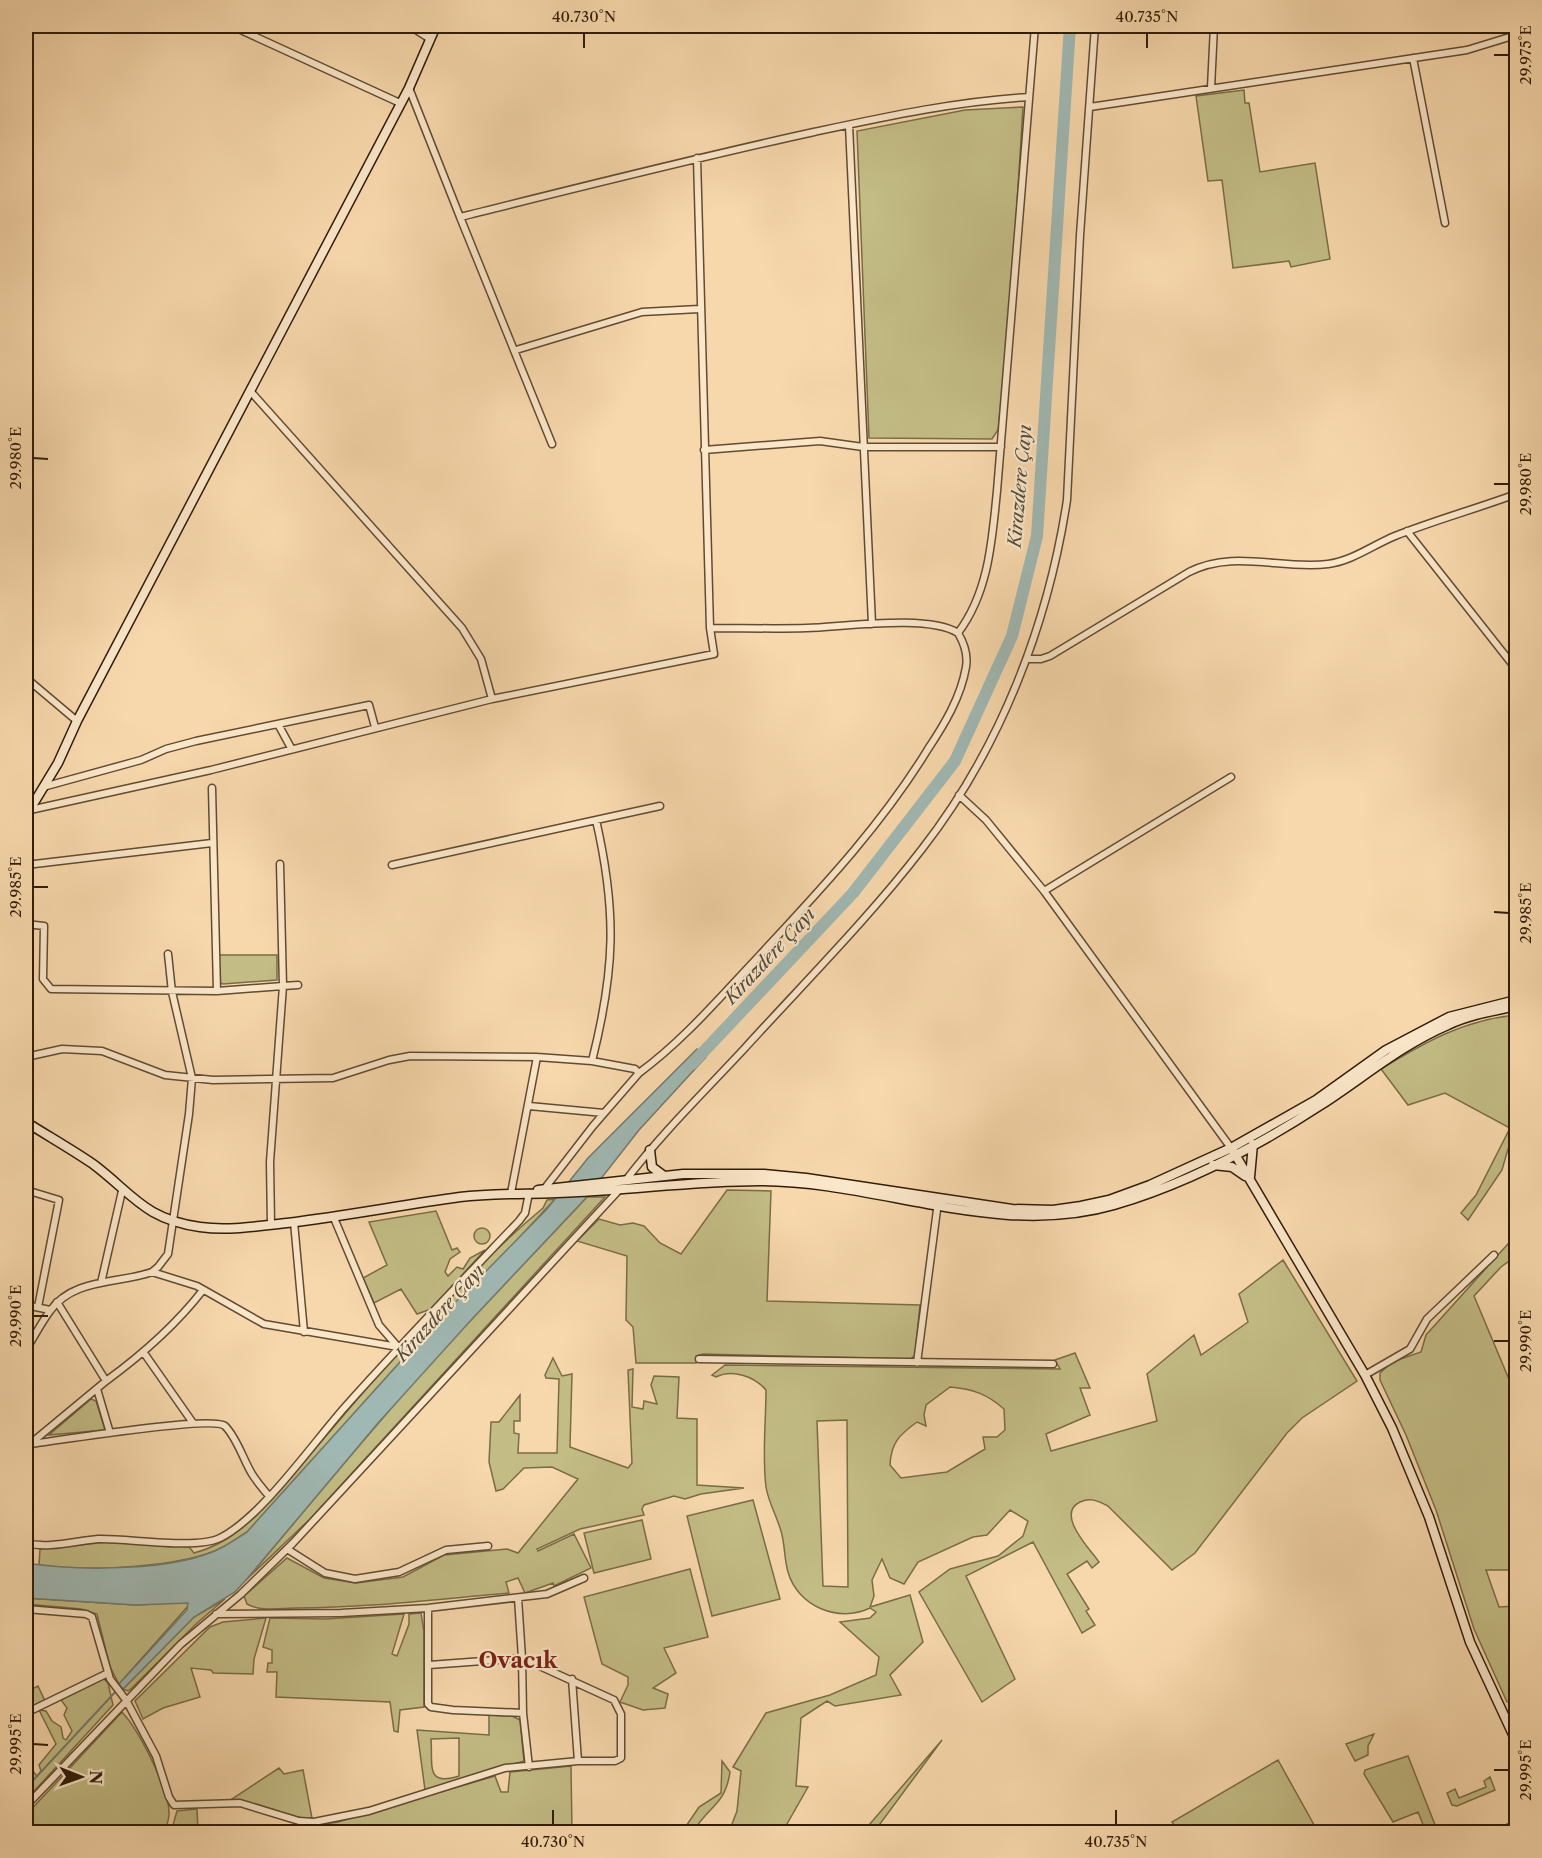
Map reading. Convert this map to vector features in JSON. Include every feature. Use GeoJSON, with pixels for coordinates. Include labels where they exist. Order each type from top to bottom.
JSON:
{"type":"FeatureCollection","features":[{"type":"Feature","properties":{"kind":"main road"},"geometry":{"type":"LineString","coordinates":[[27,813],[43,787],[409,88],[436,26]]}},
{"type":"Feature","properties":{"kind":"main road"},"geometry":{"type":"LineString","coordinates":[[613,1188],[625,1182],[664,1176],[706,1174],[794,1176],[1023,1216],[1075,1214],[1143,1196],[1211,1165],[1316,1100],[1386,1050],[1417,1032],[1449,1017],[1516,1000]]}},
{"type":"Feature","properties":{"kind":"main road"},"geometry":{"type":"LineString","coordinates":[[26,1122],[89,1161],[122,1191],[150,1211],[173,1221],[217,1228],[334,1218],[431,1201],[511,1193],[700,1182],[779,1181],[1022,1209],[1081,1206],[1134,1191],[1253,1144],[1319,1106],[1390,1056],[1420,1038],[1451,1023],[1516,1006]]}},
{"type":"Feature","properties":{"kind":"main road"},"geometry":{"type":"LineString","coordinates":[[1250,1181],[1249,1164],[1253,1144]]}},
{"type":"Feature","properties":{"kind":"main road"},"geometry":{"type":"LineString","coordinates":[[650,1150],[652,1167],[664,1176]]}},
{"type":"Feature","properties":{"kind":"main road"},"geometry":{"type":"LineString","coordinates":[[1233,1151],[1365,1375],[1419,1492],[1478,1663],[1516,1741]]}},
{"type":"Feature","properties":{"kind":"main road"},"geometry":{"type":"LineString","coordinates":[[1211,1165],[1232,1167],[1250,1181]]}},
{"type":"Feature","properties":{"kind":"main road"},"geometry":{"type":"LineString","coordinates":[[1500,1833],[1516,1827]]}},
{"type":"Feature","properties":{"kind":"street"},"geometry":{"type":"LineString","coordinates":[[232,26],[400,103]]}},
{"type":"Feature","properties":{"kind":"street"},"geometry":{"type":"LineString","coordinates":[[410,26],[430,39]]}},
{"type":"Feature","properties":{"kind":"street"},"geometry":{"type":"LineString","coordinates":[[958,633],[974,609],[983,583],[993,529],[1014,308],[1035,26]]}},
{"type":"Feature","properties":{"kind":"street"},"geometry":{"type":"LineString","coordinates":[[625,1182],[650,1150],[879,901],[922,849],[959,795],[990,740],[1027,659],[1051,582],[1067,500],[1080,235],[1095,26]]}},
{"type":"Feature","properties":{"kind":"street"},"geometry":{"type":"LineString","coordinates":[[1211,88],[1214,26]]}},
{"type":"Feature","properties":{"kind":"street"},"geometry":{"type":"LineString","coordinates":[[1090,107],[1467,50],[1516,35]]}},
{"type":"Feature","properties":{"kind":"street"},"geometry":{"type":"LineString","coordinates":[[1413,58],[1445,223]]}},
{"type":"Feature","properties":{"kind":"street"},"geometry":{"type":"LineString","coordinates":[[409,88],[552,444]]}},
{"type":"Feature","properties":{"kind":"street"},"geometry":{"type":"LineString","coordinates":[[459,217],[697,158],[849,125],[982,101],[1029,97]]}},
{"type":"Feature","properties":{"kind":"street"},"geometry":{"type":"LineString","coordinates":[[849,125],[872,624]]}},
{"type":"Feature","properties":{"kind":"street"},"geometry":{"type":"LineString","coordinates":[[27,813],[211,770],[492,699],[714,654],[710,628],[699,309],[697,158]]}},
{"type":"Feature","properties":{"kind":"street"},"geometry":{"type":"LineString","coordinates":[[516,350],[642,312],[699,309]]}},
{"type":"Feature","properties":{"kind":"street"},"geometry":{"type":"LineString","coordinates":[[251,392],[462,628],[482,659],[492,699]]}},
{"type":"Feature","properties":{"kind":"street"},"geometry":{"type":"LineString","coordinates":[[704,450],[798,442],[837,442],[863,447],[1001,447]]}},
{"type":"Feature","properties":{"kind":"street"},"geometry":{"type":"LineString","coordinates":[[1027,659],[1041,659],[1050,656],[1189,572],[1209,563],[1227,560],[1329,564],[1407,531],[1516,494]]}},
{"type":"Feature","properties":{"kind":"street"},"geometry":{"type":"LineString","coordinates":[[1407,531],[1516,667]]}},
{"type":"Feature","properties":{"kind":"street"},"geometry":{"type":"LineString","coordinates":[[551,1190],[604,1113],[639,1073],[674,1044],[739,976],[843,864],[889,808],[944,724],[955,700],[967,661],[964,643],[958,633],[939,625],[872,624],[808,628],[710,628]]}},
{"type":"Feature","properties":{"kind":"street"},"geometry":{"type":"LineString","coordinates":[[26,678],[77,721]]}},
{"type":"Feature","properties":{"kind":"street"},"geometry":{"type":"LineString","coordinates":[[43,787],[141,760],[166,749],[369,705],[375,727]]}},
{"type":"Feature","properties":{"kind":"street"},"geometry":{"type":"LineString","coordinates":[[278,724],[291,748]]}},
{"type":"Feature","properties":{"kind":"street"},"geometry":{"type":"LineString","coordinates":[[1044,891],[1231,777]]}},
{"type":"Feature","properties":{"kind":"street"},"geometry":{"type":"LineString","coordinates":[[212,788],[217,991]]}},
{"type":"Feature","properties":{"kind":"street"},"geometry":{"type":"LineString","coordinates":[[959,795],[982,815],[1044,891],[1233,1151]]}},
{"type":"Feature","properties":{"kind":"street"},"geometry":{"type":"LineString","coordinates":[[392,865],[660,806]]}},
{"type":"Feature","properties":{"kind":"street"},"geometry":{"type":"LineString","coordinates":[[592,1061],[608,993],[612,949],[609,888],[596,820]]}},
{"type":"Feature","properties":{"kind":"street"},"geometry":{"type":"LineString","coordinates":[[26,865],[212,843]]}},
{"type":"Feature","properties":{"kind":"street"},"geometry":{"type":"LineString","coordinates":[[271,1225],[269,1183],[274,1080],[283,986],[280,864]]}},
{"type":"Feature","properties":{"kind":"street"},"geometry":{"type":"LineString","coordinates":[[26,924],[44,926],[42,972],[45,984],[49,988],[172,992],[298,985]]}},
{"type":"Feature","properties":{"kind":"street"},"geometry":{"type":"LineString","coordinates":[[26,1350],[57,1302],[79,1288],[152,1272],[168,1254],[192,1078],[172,992],[168,954]]}},
{"type":"Feature","properties":{"kind":"street"},"geometry":{"type":"LineString","coordinates":[[26,1057],[62,1049],[102,1052],[165,1075],[192,1078],[274,1080],[342,1077],[378,1063],[411,1056],[537,1057],[592,1061],[628,1066],[639,1073]]}},
{"type":"Feature","properties":{"kind":"street"},"geometry":{"type":"LineString","coordinates":[[511,1193],[537,1057]]}},
{"type":"Feature","properties":{"kind":"street"},"geometry":{"type":"LineString","coordinates":[[529,1106],[604,1113]]}},
{"type":"Feature","properties":{"kind":"street"},"geometry":{"type":"LineString","coordinates":[[26,1806],[124,1697],[287,1549],[613,1188]]}},
{"type":"Feature","properties":{"kind":"street"},"geometry":{"type":"LineString","coordinates":[[26,1190],[59,1200],[38,1307]]}},
{"type":"Feature","properties":{"kind":"street"},"geometry":{"type":"LineString","coordinates":[[101,1283],[122,1191]]}},
{"type":"Feature","properties":{"kind":"street"},"geometry":{"type":"LineString","coordinates":[[26,1543],[38,1545],[110,1539],[211,1541],[245,1520],[269,1496],[398,1347],[522,1217],[529,1193]]}},
{"type":"Feature","properties":{"kind":"street"},"geometry":{"type":"LineString","coordinates":[[917,1363],[938,1201]]}},
{"type":"Feature","properties":{"kind":"street"},"geometry":{"type":"LineString","coordinates":[[334,1218],[380,1325],[398,1347]]}},
{"type":"Feature","properties":{"kind":"street"},"geometry":{"type":"LineString","coordinates":[[294,1222],[304,1332]]}},
{"type":"Feature","properties":{"kind":"street"},"geometry":{"type":"LineString","coordinates":[[1365,1375],[1410,1349],[1427,1319],[1494,1255]]}},
{"type":"Feature","properties":{"kind":"street"},"geometry":{"type":"LineString","coordinates":[[152,1272],[203,1290],[255,1321],[304,1332],[398,1347]]}},
{"type":"Feature","properties":{"kind":"street"},"geometry":{"type":"LineString","coordinates":[[28,1446],[106,1381],[144,1353],[171,1328],[203,1290]]}},
{"type":"Feature","properties":{"kind":"street"},"geometry":{"type":"LineString","coordinates":[[57,1302],[106,1381]]}},
{"type":"Feature","properties":{"kind":"street"},"geometry":{"type":"LineString","coordinates":[[26,1305],[50,1310]]}},
{"type":"Feature","properties":{"kind":"street"},"geometry":{"type":"LineString","coordinates":[[144,1353],[193,1423]]}},
{"type":"Feature","properties":{"kind":"street"},"geometry":{"type":"LineString","coordinates":[[699,1359],[1053,1364]]}},
{"type":"Feature","properties":{"kind":"street"},"geometry":{"type":"LineString","coordinates":[[97,1389],[110,1433]]}},
{"type":"Feature","properties":{"kind":"street"},"geometry":{"type":"LineString","coordinates":[[28,1446],[110,1433],[193,1423],[218,1423],[224,1425],[253,1475],[269,1496]]}},
{"type":"Feature","properties":{"kind":"street"},"geometry":{"type":"LineString","coordinates":[[287,1549],[325,1573],[355,1579],[399,1572],[446,1550],[488,1546]]}},
{"type":"Feature","properties":{"kind":"street"},"geometry":{"type":"LineString","coordinates":[[215,1614],[327,1613],[428,1608],[547,1594],[584,1578]]}},
{"type":"Feature","properties":{"kind":"street"},"geometry":{"type":"LineString","coordinates":[[518,1598],[523,1713],[528,1767]]}},
{"type":"Feature","properties":{"kind":"street"},"geometry":{"type":"LineString","coordinates":[[26,1608],[90,1615],[108,1673],[114,1686],[124,1697],[156,1756],[171,1802],[177,1806],[240,1803],[298,1821],[314,1822],[369,1811],[506,1768],[578,1761],[615,1761],[621,1758],[621,1714],[610,1696],[522,1658],[429,1665]]}},
{"type":"Feature","properties":{"kind":"street"},"geometry":{"type":"LineString","coordinates":[[428,1608],[431,1707],[523,1713]]}},
{"type":"Feature","properties":{"kind":"street"},"geometry":{"type":"LineString","coordinates":[[26,1713],[108,1673]]}},
{"type":"Feature","properties":{"kind":"street"},"geometry":{"type":"LineString","coordinates":[[572,1679],[578,1761]]}},
{"type":"Feature","properties":{"kind":"shaded area"},"geometry":{"type":"Polygon","coordinates":[[[1244,90],[1245,103],[1249,103],[1260,172],[1315,163],[1330,259],[1291,267],[1289,261],[1233,268],[1222,180],[1208,181],[1196,96],[1244,90]]]}},
{"type":"Feature","properties":{"kind":"shaded area"},"geometry":{"type":"Polygon","coordinates":[[[1023,107],[1010,317],[998,430],[992,439],[869,438],[857,131],[965,110],[1023,107]]]}},
{"type":"Feature","properties":{"kind":"shaded area"},"geometry":{"type":"Polygon","coordinates":[[[219,955],[277,955],[277,980],[220,983],[219,955]]]}},
{"type":"Feature","properties":{"kind":"shaded area"},"geometry":{"type":"Polygon","coordinates":[[[1516,1015],[1516,1153],[1508,1149],[1502,1170],[1468,1220],[1461,1213],[1476,1195],[1510,1128],[1445,1093],[1408,1105],[1381,1069],[1413,1050],[1462,1027],[1516,1015]]]}},
{"type":"Feature","properties":{"kind":"shaded area"},"geometry":{"type":"Polygon","coordinates":[[[727,1190],[771,1191],[767,1301],[920,1305],[915,1355],[911,1359],[703,1354],[696,1356],[696,1363],[636,1363],[633,1327],[626,1320],[627,1256],[577,1241],[599,1219],[620,1225],[633,1223],[644,1226],[660,1243],[681,1254],[727,1190]]]}},
{"type":"Feature","properties":{"kind":"shaded area"},"geometry":{"type":"Polygon","coordinates":[[[587,1197],[605,1197],[310,1519],[246,1580],[414,1382],[587,1197]]]}},
{"type":"Feature","properties":{"kind":"shaded area"},"geometry":{"type":"Polygon","coordinates":[[[555,1199],[466,1295],[438,1320],[247,1532],[206,1554],[160,1564],[107,1568],[39,1565],[40,1549],[107,1542],[189,1547],[194,1553],[212,1547],[235,1533],[256,1516],[394,1357],[466,1279],[543,1208],[547,1200],[555,1199]]]}},
{"type":"Feature","properties":{"kind":"shaded area"},"geometry":{"type":"Polygon","coordinates":[[[436,1211],[452,1250],[457,1248],[460,1252],[450,1259],[445,1272],[448,1276],[457,1267],[463,1269],[470,1258],[485,1250],[431,1309],[417,1314],[401,1289],[374,1303],[363,1278],[387,1265],[369,1222],[436,1211]]]}},
{"type":"Feature","properties":{"kind":"shaded area"},"geometry":{"type":"Polygon","coordinates":[[[482,1228],[490,1236],[482,1244],[474,1236],[482,1228]]]}},
{"type":"Feature","properties":{"kind":"shaded area"},"geometry":{"type":"Polygon","coordinates":[[[1516,1235],[1516,1256],[1501,1267],[1474,1296],[1516,1396],[1516,1570],[1486,1570],[1499,1607],[1516,1606],[1516,1700],[1507,1702],[1474,1629],[1436,1510],[1406,1435],[1380,1380],[1380,1373],[1392,1362],[1421,1352],[1426,1335],[1516,1235]]]}},
{"type":"Feature","properties":{"kind":"shaded area"},"geometry":{"type":"Polygon","coordinates":[[[1283,1260],[1357,1381],[1302,1418],[1287,1433],[1195,1553],[1172,1570],[1108,1506],[1098,1501],[1088,1500],[1073,1507],[1071,1515],[1077,1532],[1099,1562],[1092,1568],[1087,1561],[1067,1574],[1089,1609],[1086,1611],[1095,1625],[1082,1633],[1033,1542],[966,1576],[1015,1679],[982,1702],[919,1592],[950,1569],[998,1556],[1023,1536],[1028,1521],[1010,1510],[987,1535],[973,1537],[918,1562],[904,1584],[890,1578],[882,1559],[872,1580],[874,1596],[870,1607],[910,1595],[923,1642],[890,1675],[901,1695],[835,1706],[827,1701],[801,1718],[796,1786],[808,1787],[787,1824],[797,1832],[729,1832],[737,1811],[741,1771],[733,1767],[766,1713],[830,1695],[876,1675],[879,1657],[840,1622],[870,1618],[876,1612],[870,1608],[846,1614],[821,1609],[810,1603],[793,1584],[788,1572],[781,1531],[766,1487],[764,1450],[766,1390],[743,1375],[729,1374],[716,1377],[712,1375],[725,1365],[1060,1369],[1055,1360],[1075,1353],[1090,1388],[1080,1388],[1090,1415],[1046,1434],[1051,1451],[1157,1421],[1147,1374],[1194,1335],[1201,1355],[1248,1322],[1239,1294],[1283,1260]],[[950,1387],[926,1405],[924,1415],[926,1426],[917,1422],[905,1431],[894,1445],[890,1465],[901,1478],[947,1472],[985,1449],[983,1437],[997,1437],[1005,1430],[1004,1409],[998,1404],[979,1393],[950,1387]],[[847,1420],[817,1421],[823,1586],[848,1587],[847,1420]]]}},
{"type":"Feature","properties":{"kind":"shaded area"},"geometry":{"type":"Polygon","coordinates":[[[553,1358],[562,1376],[572,1374],[570,1447],[628,1468],[632,1463],[628,1370],[633,1369],[632,1407],[643,1409],[644,1401],[657,1404],[651,1385],[654,1376],[679,1377],[677,1418],[697,1419],[697,1485],[744,1488],[701,1494],[685,1499],[674,1496],[644,1505],[642,1509],[644,1515],[580,1529],[537,1549],[538,1551],[574,1534],[591,1568],[554,1586],[553,1583],[525,1593],[518,1578],[506,1582],[509,1593],[350,1606],[271,1609],[247,1604],[244,1596],[287,1558],[324,1578],[356,1583],[403,1577],[444,1555],[507,1549],[518,1553],[578,1479],[552,1467],[524,1468],[503,1489],[496,1491],[489,1462],[491,1422],[499,1422],[520,1395],[520,1421],[514,1421],[514,1433],[519,1434],[518,1453],[557,1453],[559,1379],[546,1378],[545,1375],[553,1358]]]}},
{"type":"Feature","properties":{"kind":"shaded area"},"geometry":{"type":"Polygon","coordinates":[[[91,1399],[96,1401],[105,1430],[49,1435],[91,1399]]]}},
{"type":"Feature","properties":{"kind":"shaded area"},"geometry":{"type":"Polygon","coordinates":[[[753,1500],[780,1599],[712,1616],[687,1516],[753,1500]]]}},
{"type":"Feature","properties":{"kind":"shaded area"},"geometry":{"type":"Polygon","coordinates":[[[642,1520],[651,1559],[594,1573],[584,1533],[642,1520]]]}},
{"type":"Feature","properties":{"kind":"shaded area"},"geometry":{"type":"Polygon","coordinates":[[[690,1569],[708,1637],[664,1648],[676,1673],[653,1688],[668,1694],[665,1708],[643,1710],[620,1702],[628,1685],[628,1677],[602,1664],[584,1597],[690,1569]]]}},
{"type":"Feature","properties":{"kind":"shaded area"},"geometry":{"type":"Polygon","coordinates":[[[26,1598],[136,1605],[185,1602],[189,1605],[119,1684],[110,1667],[97,1614],[81,1609],[26,1604],[26,1598]]]}},
{"type":"Feature","properties":{"kind":"shaded area"},"geometry":{"type":"Polygon","coordinates":[[[225,1599],[196,1624],[132,1688],[128,1691],[123,1689],[194,1617],[225,1599]]]}},
{"type":"Feature","properties":{"kind":"shaded area"},"geometry":{"type":"Polygon","coordinates":[[[421,1613],[424,1632],[424,1707],[400,1710],[398,1732],[394,1731],[390,1702],[276,1697],[277,1672],[267,1672],[268,1663],[272,1663],[272,1650],[263,1647],[270,1618],[325,1619],[404,1614],[392,1654],[397,1656],[409,1624],[409,1614],[421,1613]]]}},
{"type":"Feature","properties":{"kind":"shaded area"},"geometry":{"type":"Polygon","coordinates":[[[266,1618],[254,1659],[253,1674],[213,1673],[211,1670],[191,1668],[200,1697],[163,1708],[143,1719],[135,1701],[210,1627],[223,1622],[266,1618]]]}},
{"type":"Feature","properties":{"kind":"shaded area"},"geometry":{"type":"Polygon","coordinates":[[[103,1678],[108,1683],[113,1705],[26,1800],[28,1782],[26,1763],[37,1776],[41,1771],[39,1765],[56,1744],[39,1710],[46,1711],[52,1721],[61,1727],[63,1738],[66,1740],[72,1731],[64,1715],[67,1708],[61,1700],[103,1678]]]}},
{"type":"Feature","properties":{"kind":"shaded area"},"geometry":{"type":"Polygon","coordinates":[[[38,1686],[45,1701],[26,1710],[26,1692],[38,1686]]]}},
{"type":"Feature","properties":{"kind":"shaded area"},"geometry":{"type":"Polygon","coordinates":[[[122,1712],[144,1745],[159,1776],[168,1803],[169,1814],[165,1832],[26,1832],[26,1815],[122,1712]]]}},
{"type":"Feature","properties":{"kind":"shaded area"},"geometry":{"type":"Polygon","coordinates":[[[489,1715],[512,1716],[520,1720],[524,1761],[425,1790],[417,1730],[489,1735],[489,1715]],[[459,1738],[431,1739],[432,1765],[436,1776],[448,1779],[459,1776],[459,1738]]]}},
{"type":"Feature","properties":{"kind":"shaded area"},"geometry":{"type":"Polygon","coordinates":[[[1374,1734],[1368,1746],[1368,1755],[1355,1761],[1346,1744],[1374,1734]]]}},
{"type":"Feature","properties":{"kind":"shaded area"},"geometry":{"type":"Polygon","coordinates":[[[942,1740],[874,1832],[863,1832],[942,1740]]]}},
{"type":"Feature","properties":{"kind":"shaded area"},"geometry":{"type":"Polygon","coordinates":[[[1408,1756],[1437,1830],[1426,1832],[1418,1812],[1393,1822],[1364,1774],[1365,1770],[1408,1756]]]}},
{"type":"Feature","properties":{"kind":"shaded area"},"geometry":{"type":"Polygon","coordinates":[[[1278,1760],[1318,1832],[1178,1832],[1172,1822],[1278,1760]]]}},
{"type":"Feature","properties":{"kind":"shaded area"},"geometry":{"type":"Polygon","coordinates":[[[722,1761],[730,1772],[724,1792],[693,1832],[682,1832],[699,1807],[721,1793],[722,1761]]]}},
{"type":"Feature","properties":{"kind":"shaded area"},"geometry":{"type":"Polygon","coordinates":[[[571,1766],[572,1832],[504,1832],[504,1827],[462,1832],[288,1832],[288,1829],[338,1822],[495,1776],[501,1792],[508,1792],[510,1772],[571,1766]]]}},
{"type":"Feature","properties":{"kind":"shaded area"},"geometry":{"type":"Polygon","coordinates":[[[279,1768],[284,1774],[303,1770],[312,1818],[294,1816],[232,1799],[279,1768]]]}},
{"type":"Feature","properties":{"kind":"shaded area"},"geometry":{"type":"Polygon","coordinates":[[[1490,1777],[1495,1790],[1457,1806],[1452,1805],[1447,1793],[1455,1789],[1459,1798],[1486,1787],[1484,1781],[1490,1777]]]}},
{"type":"Feature","properties":{"kind":"shaded area"},"geometry":{"type":"Polygon","coordinates":[[[197,1809],[198,1832],[171,1832],[177,1811],[197,1809]]]}},
{"type":"Feature","properties":{"kind":"water"},"geometry":{"type":"Polygon","coordinates":[[[697,1049],[706,1057],[639,1130],[585,1199],[378,1423],[246,1580],[235,1592],[194,1617],[123,1689],[119,1684],[187,1610],[188,1603],[136,1605],[26,1598],[26,1563],[99,1568],[154,1565],[203,1555],[247,1532],[438,1320],[547,1209],[588,1158],[697,1049]]]}},
{"type":"Feature","properties":{"kind":"waterway","name":"Kirazdere Çayı"},"geometry":{"type":"LineString","coordinates":[[692,1064],[853,893],[955,761],[1012,636],[1037,536],[1070,26]]}},
{"type":"Feature","properties":{"kind":"waterway"},"geometry":{"type":"LineString","coordinates":[[26,1788],[118,1689]]}},
{"type":"Feature","properties":{"kind":"district","name":"Ovacık"},"geometry":{"type":"Point","coordinates":[518,1660]}}]}
